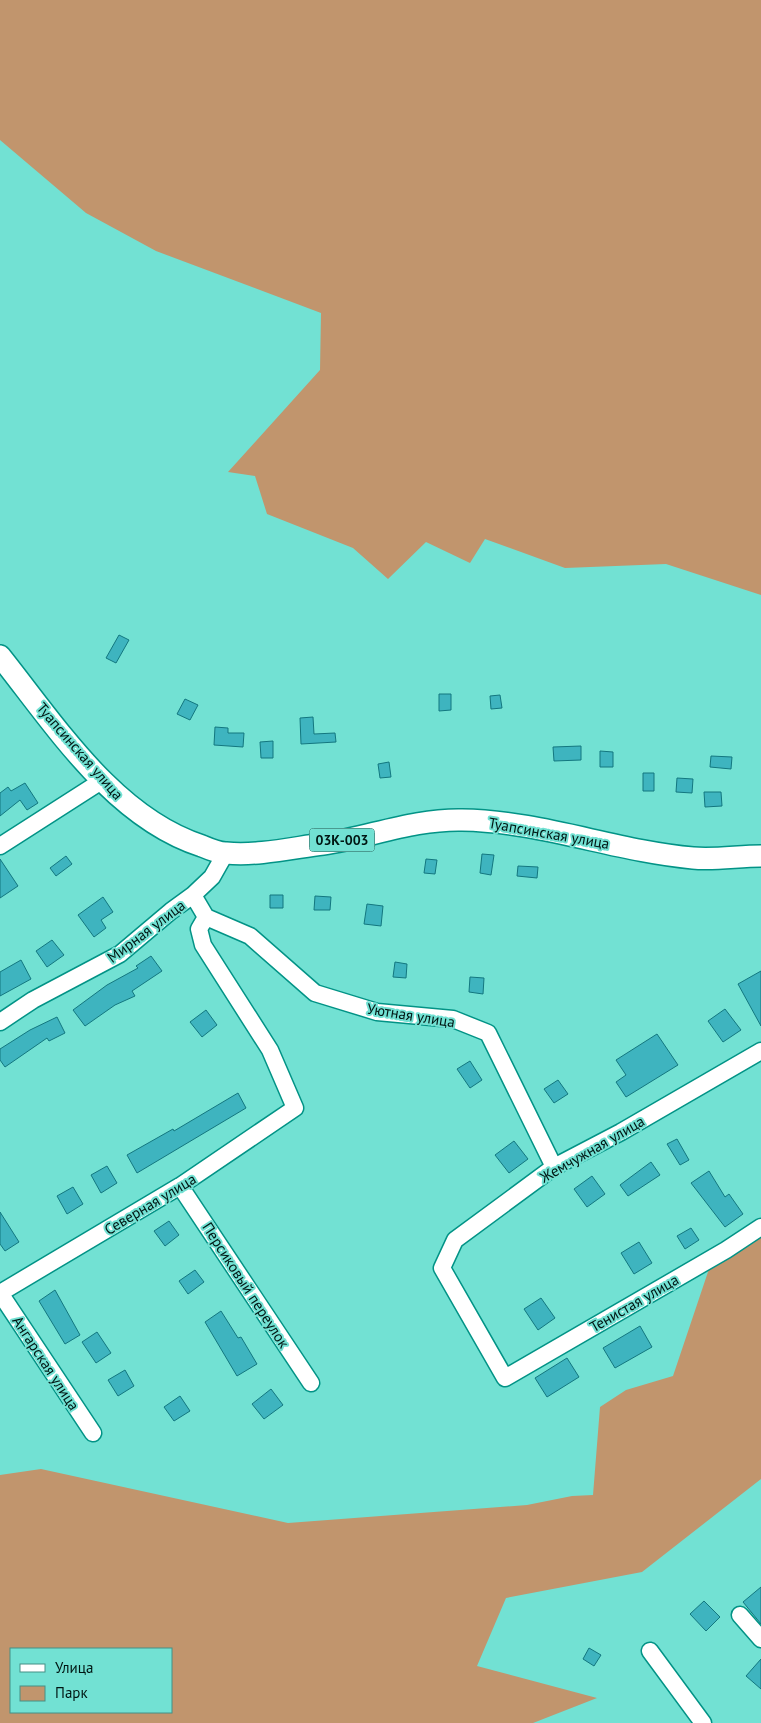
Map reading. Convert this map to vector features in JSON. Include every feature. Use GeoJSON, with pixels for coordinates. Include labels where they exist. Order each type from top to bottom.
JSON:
{"type":"FeatureCollection","features":[{"type":"Feature","properties":{"kind":"main road","name":"Туапсинская улица"},"geometry":{"type":"LineString","coordinates":[[0,656],[103,780],[129,806],[157,826],[192,843],[224,854],[276,850],[334,842],[403,825],[460,820],[508,822],[694,858],[761,856]]}},
{"type":"Feature","properties":{"kind":"street"},"geometry":{"type":"LineString","coordinates":[[0,846],[103,780]]}},
{"type":"Feature","properties":{"kind":"street","name":"Мирная улица"},"geometry":{"type":"LineString","coordinates":[[0,1022],[33,1000],[120,954],[193,895],[212,876],[224,854]]}},
{"type":"Feature","properties":{"kind":"street"},"geometry":{"type":"LineString","coordinates":[[193,895],[206,917]]}},
{"type":"Feature","properties":{"kind":"street","name":"Северная улица"},"geometry":{"type":"LineString","coordinates":[[0,1293],[180,1186],[295,1108],[270,1050],[203,945],[199,929],[206,917]]}},
{"type":"Feature","properties":{"kind":"street","name":"Уютная улица"},"geometry":{"type":"LineString","coordinates":[[206,917],[250,936],[315,993],[377,1012],[453,1019],[488,1033],[554,1167]]}},
{"type":"Feature","properties":{"kind":"street","name":"Жемчужная улица"},"geometry":{"type":"LineString","coordinates":[[505,1378],[442,1268],[455,1240],[554,1167],[621,1132],[761,1051]]}},
{"type":"Feature","properties":{"kind":"street","name":"Персиковый переулок"},"geometry":{"type":"LineString","coordinates":[[180,1186],[311,1383]]}},
{"type":"Feature","properties":{"kind":"street","name":"Тенистая улица"},"geometry":{"type":"LineString","coordinates":[[505,1378],[726,1250],[761,1227]]}},
{"type":"Feature","properties":{"kind":"street","name":"Ангарская улица"},"geometry":{"type":"LineString","coordinates":[[0,1293],[93,1433]]}},
{"type":"Feature","properties":{"kind":"street"},"geometry":{"type":"LineString","coordinates":[[740,1615],[761,1639]]}},
{"type":"Feature","properties":{"kind":"street"},"geometry":{"type":"LineString","coordinates":[[650,1651],[703,1723]]}},
{"type":"Feature","properties":{"kind":"green space"},"geometry":{"type":"Polygon","coordinates":[[[0,0],[761,0],[761,595],[666,564],[565,568],[485,539],[470,563],[426,542],[388,579],[353,548],[267,514],[255,476],[228,472],[320,370],[321,313],[156,251],[86,213],[0,140],[0,0]]]}},
{"type":"Feature","properties":{"kind":"green space"},"geometry":{"type":"Polygon","coordinates":[[[761,1233],[761,1479],[642,1572],[506,1598],[477,1666],[597,1698],[533,1723],[0,1723],[0,1475],[41,1469],[288,1523],[527,1505],[572,1496],[593,1495],[600,1407],[626,1390],[673,1376],[711,1263],[761,1233]]]}},
{"type":"Feature","properties":{"kind":"building"},"geometry":{"type":"Polygon","coordinates":[[[119,635],[129,640],[116,663],[106,658],[119,635]]]}},
{"type":"Feature","properties":{"kind":"building"},"geometry":{"type":"Polygon","coordinates":[[[439,694],[451,694],[451,710],[439,711],[439,694]]]}},
{"type":"Feature","properties":{"kind":"building"},"geometry":{"type":"Polygon","coordinates":[[[500,695],[502,708],[491,709],[490,696],[500,695]]]}},
{"type":"Feature","properties":{"kind":"building"},"geometry":{"type":"Polygon","coordinates":[[[185,699],[198,705],[190,720],[177,714],[185,699]]]}},
{"type":"Feature","properties":{"kind":"building"},"geometry":{"type":"Polygon","coordinates":[[[313,717],[314,734],[335,733],[336,742],[301,744],[300,718],[313,717]]]}},
{"type":"Feature","properties":{"kind":"building"},"geometry":{"type":"Polygon","coordinates":[[[215,727],[228,728],[228,733],[244,733],[243,747],[214,745],[215,727]]]}},
{"type":"Feature","properties":{"kind":"building"},"geometry":{"type":"Polygon","coordinates":[[[273,741],[273,758],[261,758],[260,742],[273,741]]]}},
{"type":"Feature","properties":{"kind":"building"},"geometry":{"type":"Polygon","coordinates":[[[581,746],[581,760],[554,761],[553,747],[581,746]]]}},
{"type":"Feature","properties":{"kind":"building"},"geometry":{"type":"Polygon","coordinates":[[[600,751],[613,752],[613,767],[600,767],[600,751]]]}},
{"type":"Feature","properties":{"kind":"building"},"geometry":{"type":"Polygon","coordinates":[[[711,756],[732,757],[731,769],[710,767],[711,756]]]}},
{"type":"Feature","properties":{"kind":"building"},"geometry":{"type":"Polygon","coordinates":[[[389,762],[391,777],[380,778],[378,764],[389,762]]]}},
{"type":"Feature","properties":{"kind":"building"},"geometry":{"type":"Polygon","coordinates":[[[643,773],[654,773],[654,791],[643,791],[643,773]]]}},
{"type":"Feature","properties":{"kind":"building"},"geometry":{"type":"Polygon","coordinates":[[[677,778],[693,779],[692,793],[676,792],[677,778]]]}},
{"type":"Feature","properties":{"kind":"building"},"geometry":{"type":"Polygon","coordinates":[[[25,783],[38,803],[27,810],[20,800],[0,816],[0,793],[8,787],[11,791],[25,783]]]}},
{"type":"Feature","properties":{"kind":"building"},"geometry":{"type":"Polygon","coordinates":[[[704,792],[721,792],[722,806],[705,807],[704,792]]]}},
{"type":"Feature","properties":{"kind":"building"},"geometry":{"type":"Polygon","coordinates":[[[482,854],[494,855],[491,875],[480,873],[482,854]]]}},
{"type":"Feature","properties":{"kind":"building"},"geometry":{"type":"Polygon","coordinates":[[[66,856],[72,864],[56,876],[50,868],[66,856]]]}},
{"type":"Feature","properties":{"kind":"building"},"geometry":{"type":"Polygon","coordinates":[[[0,859],[18,886],[0,898],[0,859]]]}},
{"type":"Feature","properties":{"kind":"building"},"geometry":{"type":"Polygon","coordinates":[[[426,859],[437,860],[435,874],[424,873],[426,859]]]}},
{"type":"Feature","properties":{"kind":"building"},"geometry":{"type":"Polygon","coordinates":[[[518,866],[538,867],[537,878],[517,876],[518,866]]]}},
{"type":"Feature","properties":{"kind":"building"},"geometry":{"type":"Polygon","coordinates":[[[270,895],[283,895],[283,908],[270,908],[270,895]]]}},
{"type":"Feature","properties":{"kind":"building"},"geometry":{"type":"Polygon","coordinates":[[[315,896],[331,897],[330,910],[314,910],[315,896]]]}},
{"type":"Feature","properties":{"kind":"building"},"geometry":{"type":"Polygon","coordinates":[[[103,897],[113,912],[101,920],[106,928],[94,937],[78,915],[103,897]]]}},
{"type":"Feature","properties":{"kind":"building"},"geometry":{"type":"Polygon","coordinates":[[[367,904],[383,906],[381,926],[364,924],[367,904]]]}},
{"type":"Feature","properties":{"kind":"building"},"geometry":{"type":"Polygon","coordinates":[[[52,940],[64,955],[47,967],[36,951],[52,940]]]}},
{"type":"Feature","properties":{"kind":"building"},"geometry":{"type":"Polygon","coordinates":[[[151,956],[162,971],[132,991],[135,996],[115,1005],[85,1026],[73,1010],[107,985],[138,968],[136,966],[151,956]]]}},
{"type":"Feature","properties":{"kind":"building"},"geometry":{"type":"Polygon","coordinates":[[[21,960],[31,979],[0,996],[0,972],[21,960]]]}},
{"type":"Feature","properties":{"kind":"building"},"geometry":{"type":"Polygon","coordinates":[[[395,962],[407,964],[406,978],[393,977],[395,962]]]}},
{"type":"Feature","properties":{"kind":"building"},"geometry":{"type":"Polygon","coordinates":[[[761,971],[761,1026],[738,984],[761,971]]]}},
{"type":"Feature","properties":{"kind":"building"},"geometry":{"type":"Polygon","coordinates":[[[470,977],[484,978],[483,994],[469,992],[470,977]]]}},
{"type":"Feature","properties":{"kind":"building"},"geometry":{"type":"Polygon","coordinates":[[[725,1009],[741,1030],[723,1042],[708,1021],[725,1009]]]}},
{"type":"Feature","properties":{"kind":"building"},"geometry":{"type":"Polygon","coordinates":[[[206,1010],[217,1025],[202,1037],[190,1022],[206,1010]]]}},
{"type":"Feature","properties":{"kind":"building"},"geometry":{"type":"Polygon","coordinates":[[[57,1017],[65,1033],[49,1041],[47,1038],[5,1067],[0,1060],[0,1049],[30,1030],[57,1017]]]}},
{"type":"Feature","properties":{"kind":"building"},"geometry":{"type":"Polygon","coordinates":[[[657,1034],[678,1065],[626,1097],[616,1082],[626,1075],[616,1060],[657,1034]]]}},
{"type":"Feature","properties":{"kind":"building"},"geometry":{"type":"Polygon","coordinates":[[[470,1061],[482,1080],[470,1088],[457,1069],[470,1061]]]}},
{"type":"Feature","properties":{"kind":"building"},"geometry":{"type":"Polygon","coordinates":[[[558,1080],[568,1094],[554,1103],[544,1089],[558,1080]]]}},
{"type":"Feature","properties":{"kind":"building"},"geometry":{"type":"Polygon","coordinates":[[[238,1093],[246,1108],[137,1173],[127,1155],[173,1129],[174,1131],[238,1093]]]}},
{"type":"Feature","properties":{"kind":"building"},"geometry":{"type":"Polygon","coordinates":[[[677,1139],[689,1160],[680,1165],[667,1144],[677,1139]]]}},
{"type":"Feature","properties":{"kind":"building"},"geometry":{"type":"Polygon","coordinates":[[[514,1141],[528,1159],[509,1173],[495,1155],[514,1141]]]}},
{"type":"Feature","properties":{"kind":"building"},"geometry":{"type":"Polygon","coordinates":[[[651,1162],[660,1175],[628,1196],[620,1185],[651,1162]]]}},
{"type":"Feature","properties":{"kind":"building"},"geometry":{"type":"Polygon","coordinates":[[[107,1166],[117,1183],[101,1193],[91,1175],[107,1166]]]}},
{"type":"Feature","properties":{"kind":"building"},"geometry":{"type":"Polygon","coordinates":[[[709,1171],[725,1197],[729,1194],[743,1214],[725,1227],[691,1183],[709,1171]]]}},
{"type":"Feature","properties":{"kind":"building"},"geometry":{"type":"Polygon","coordinates":[[[592,1176],[605,1194],[587,1207],[574,1189],[592,1176]]]}},
{"type":"Feature","properties":{"kind":"building"},"geometry":{"type":"Polygon","coordinates":[[[73,1187],[83,1204],[67,1214],[57,1196],[73,1187]]]}},
{"type":"Feature","properties":{"kind":"building"},"geometry":{"type":"Polygon","coordinates":[[[0,1212],[19,1242],[5,1251],[0,1244],[0,1212]]]}},
{"type":"Feature","properties":{"kind":"building"},"geometry":{"type":"Polygon","coordinates":[[[169,1221],[179,1235],[165,1246],[154,1231],[169,1221]]]}},
{"type":"Feature","properties":{"kind":"building"},"geometry":{"type":"Polygon","coordinates":[[[691,1228],[699,1240],[685,1249],[677,1236],[691,1228]]]}},
{"type":"Feature","properties":{"kind":"building"},"geometry":{"type":"Polygon","coordinates":[[[639,1242],[652,1263],[634,1274],[621,1253],[639,1242]]]}},
{"type":"Feature","properties":{"kind":"building"},"geometry":{"type":"Polygon","coordinates":[[[195,1270],[204,1282],[188,1294],[179,1281],[195,1270]]]}},
{"type":"Feature","properties":{"kind":"building"},"geometry":{"type":"Polygon","coordinates":[[[55,1290],[80,1335],[65,1344],[39,1301],[55,1290]]]}},
{"type":"Feature","properties":{"kind":"building"},"geometry":{"type":"Polygon","coordinates":[[[541,1298],[555,1318],[538,1330],[524,1309],[541,1298]]]}},
{"type":"Feature","properties":{"kind":"building"},"geometry":{"type":"Polygon","coordinates":[[[221,1311],[238,1338],[241,1337],[257,1364],[237,1376],[205,1322],[221,1311]]]}},
{"type":"Feature","properties":{"kind":"building"},"geometry":{"type":"Polygon","coordinates":[[[640,1326],[652,1347],[615,1368],[603,1348],[640,1326]]]}},
{"type":"Feature","properties":{"kind":"building"},"geometry":{"type":"Polygon","coordinates":[[[97,1332],[111,1353],[96,1363],[82,1342],[97,1332]]]}},
{"type":"Feature","properties":{"kind":"building"},"geometry":{"type":"Polygon","coordinates":[[[567,1358],[579,1377],[547,1397],[535,1378],[567,1358]]]}},
{"type":"Feature","properties":{"kind":"building"},"geometry":{"type":"Polygon","coordinates":[[[125,1370],[134,1386],[118,1396],[108,1380],[125,1370]]]}},
{"type":"Feature","properties":{"kind":"building"},"geometry":{"type":"Polygon","coordinates":[[[271,1389],[283,1405],[264,1419],[252,1404],[271,1389]]]}},
{"type":"Feature","properties":{"kind":"building"},"geometry":{"type":"Polygon","coordinates":[[[180,1396],[190,1411],[174,1421],[164,1407],[180,1396]]]}},
{"type":"Feature","properties":{"kind":"building"},"geometry":{"type":"Polygon","coordinates":[[[761,1587],[761,1624],[743,1602],[761,1587]]]}},
{"type":"Feature","properties":{"kind":"building"},"geometry":{"type":"Polygon","coordinates":[[[704,1601],[720,1617],[706,1631],[690,1614],[704,1601]]]}},
{"type":"Feature","properties":{"kind":"building"},"geometry":{"type":"Polygon","coordinates":[[[589,1648],[601,1655],[594,1666],[583,1659],[589,1648]]]}},
{"type":"Feature","properties":{"kind":"building"},"geometry":{"type":"Polygon","coordinates":[[[761,1659],[761,1689],[746,1676],[761,1659]]]}}]}
